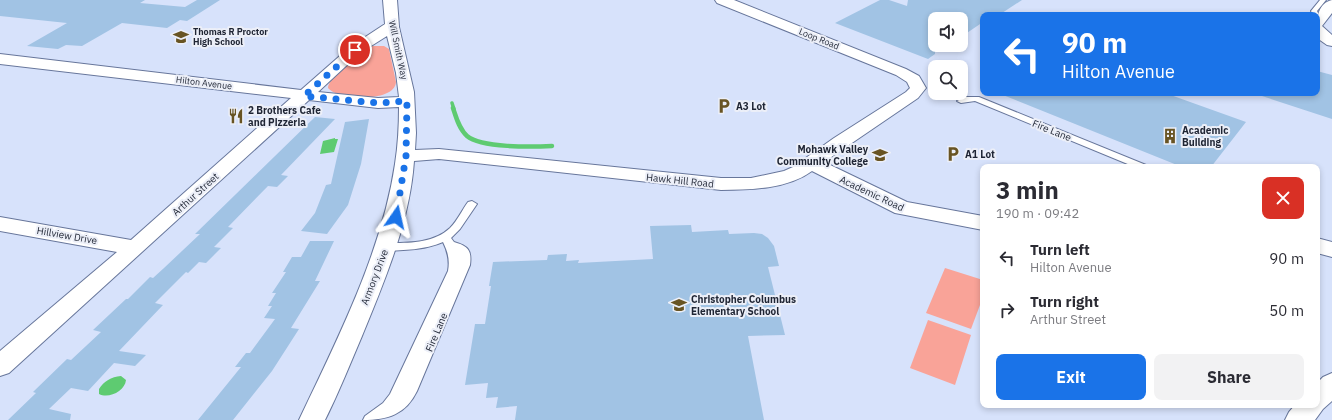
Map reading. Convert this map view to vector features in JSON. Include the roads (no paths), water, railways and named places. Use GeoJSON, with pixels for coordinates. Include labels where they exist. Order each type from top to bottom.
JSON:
{"type":"FeatureCollection","features":[{"type":"Feature","properties":{"kind":"street","name":"Will Smith Way"},"geometry":{"type":"LineString","coordinates":[[390,0],[392,26],[402,64],[407,101]]}},
{"type":"Feature","properties":{"kind":"street","name":"Loop Road"},"geometry":{"type":"LineString","coordinates":[[722,0],[889,67],[914,80]]}},
{"type":"Feature","properties":{"kind":"street"},"geometry":{"type":"LineString","coordinates":[[1320,19],[1332,4]]}},
{"type":"Feature","properties":{"kind":"street","name":"Arthur Street"},"geometry":{"type":"LineString","coordinates":[[0,366],[135,248],[355,50],[392,26]]}},
{"type":"Feature","properties":{"kind":"street"},"geometry":{"type":"LineString","coordinates":[[1320,28],[1322,35],[1332,42]]}},
{"type":"Feature","properties":{"kind":"street"},"geometry":{"type":"LineString","coordinates":[[1320,47],[1332,46]]}},
{"type":"Feature","properties":{"kind":"street","name":"Hilton Avenue"},"geometry":{"type":"LineString","coordinates":[[0,59],[304,96],[378,103],[407,101]]}},
{"type":"Feature","properties":{"kind":"street","name":"Hawk Hill Road"},"geometry":{"type":"LineString","coordinates":[[406,156],[439,154],[736,184],[751,184],[780,179],[800,171],[853,133],[912,95],[918,88],[914,80]]}},
{"type":"Feature","properties":{"kind":"street","name":"Armory Drive"},"geometry":{"type":"LineString","coordinates":[[312,420],[372,284],[396,217],[406,156],[407,101]]}},
{"type":"Feature","properties":{"kind":"street","name":"Academic Road"},"geometry":{"type":"LineString","coordinates":[[811,163],[902,208],[980,222]]}},
{"type":"Feature","properties":{"kind":"street","name":"Hillview Drive"},"geometry":{"type":"LineString","coordinates":[[0,224],[135,248]]}},
{"type":"Feature","properties":{"kind":"street"},"geometry":{"type":"LineString","coordinates":[[1320,246],[1332,250]]}},
{"type":"Feature","properties":{"kind":"street"},"geometry":{"type":"LineString","coordinates":[[1320,397],[1332,384]]}},
{"type":"Feature","properties":{"kind":"street"},"geometry":{"type":"LineString","coordinates":[[1298,420],[1309,408]]}},
{"type":"Feature","properties":{"kind":"lane"},"geometry":{"type":"LineString","coordinates":[[1314,12],[1323,0]]}},
{"type":"Feature","properties":{"kind":"lane","name":"Fire Lane"},"geometry":{"type":"LineString","coordinates":[[961,101],[976,99],[1136,164]]}},
{"type":"Feature","properties":{"kind":"lane"},"geometry":{"type":"LineString","coordinates":[[448,241],[472,204]]}},
{"type":"Feature","properties":{"kind":"lane"},"geometry":{"type":"LineString","coordinates":[[385,247],[422,245],[448,241]]}},
{"type":"Feature","properties":{"kind":"lane"},"geometry":{"type":"LineString","coordinates":[[375,418],[392,402],[404,381],[453,271],[456,259],[448,241]]}},
{"type":"Feature","properties":{"kind":"waterway"},"geometry":{"type":"LineString","coordinates":[[452,103],[454,109]]}},
{"type":"Feature","properties":{"kind":"waterway"},"geometry":{"type":"LineString","coordinates":[[453,108],[462,130],[467,136],[474,140],[483,143],[507,146],[552,146]]}},
{"type":"Feature","properties":{"kind":"place","name":"Thomas R Proctor High School"},"geometry":{"type":"Point","coordinates":[181,37]}},
{"type":"Feature","properties":{"kind":"place","name":"A3 Lot"},"geometry":{"type":"Point","coordinates":[724,106]}},
{"type":"Feature","properties":{"kind":"place","name":"2 Brothers Cafe and Pizzeria"},"geometry":{"type":"Point","coordinates":[236,116]}},
{"type":"Feature","properties":{"kind":"place","name":"Academic Building"},"geometry":{"type":"Point","coordinates":[1170,136]}},
{"type":"Feature","properties":{"kind":"place","name":"A1 Lot"},"geometry":{"type":"Point","coordinates":[953,154]}},
{"type":"Feature","properties":{"kind":"place","name":"Mohawk Valley Community College"},"geometry":{"type":"Point","coordinates":[880,155]}},
{"type":"Feature","properties":{"kind":"place","name":"Christopher Columbus Elementary School"},"geometry":{"type":"Point","coordinates":[679,305]}}]}
